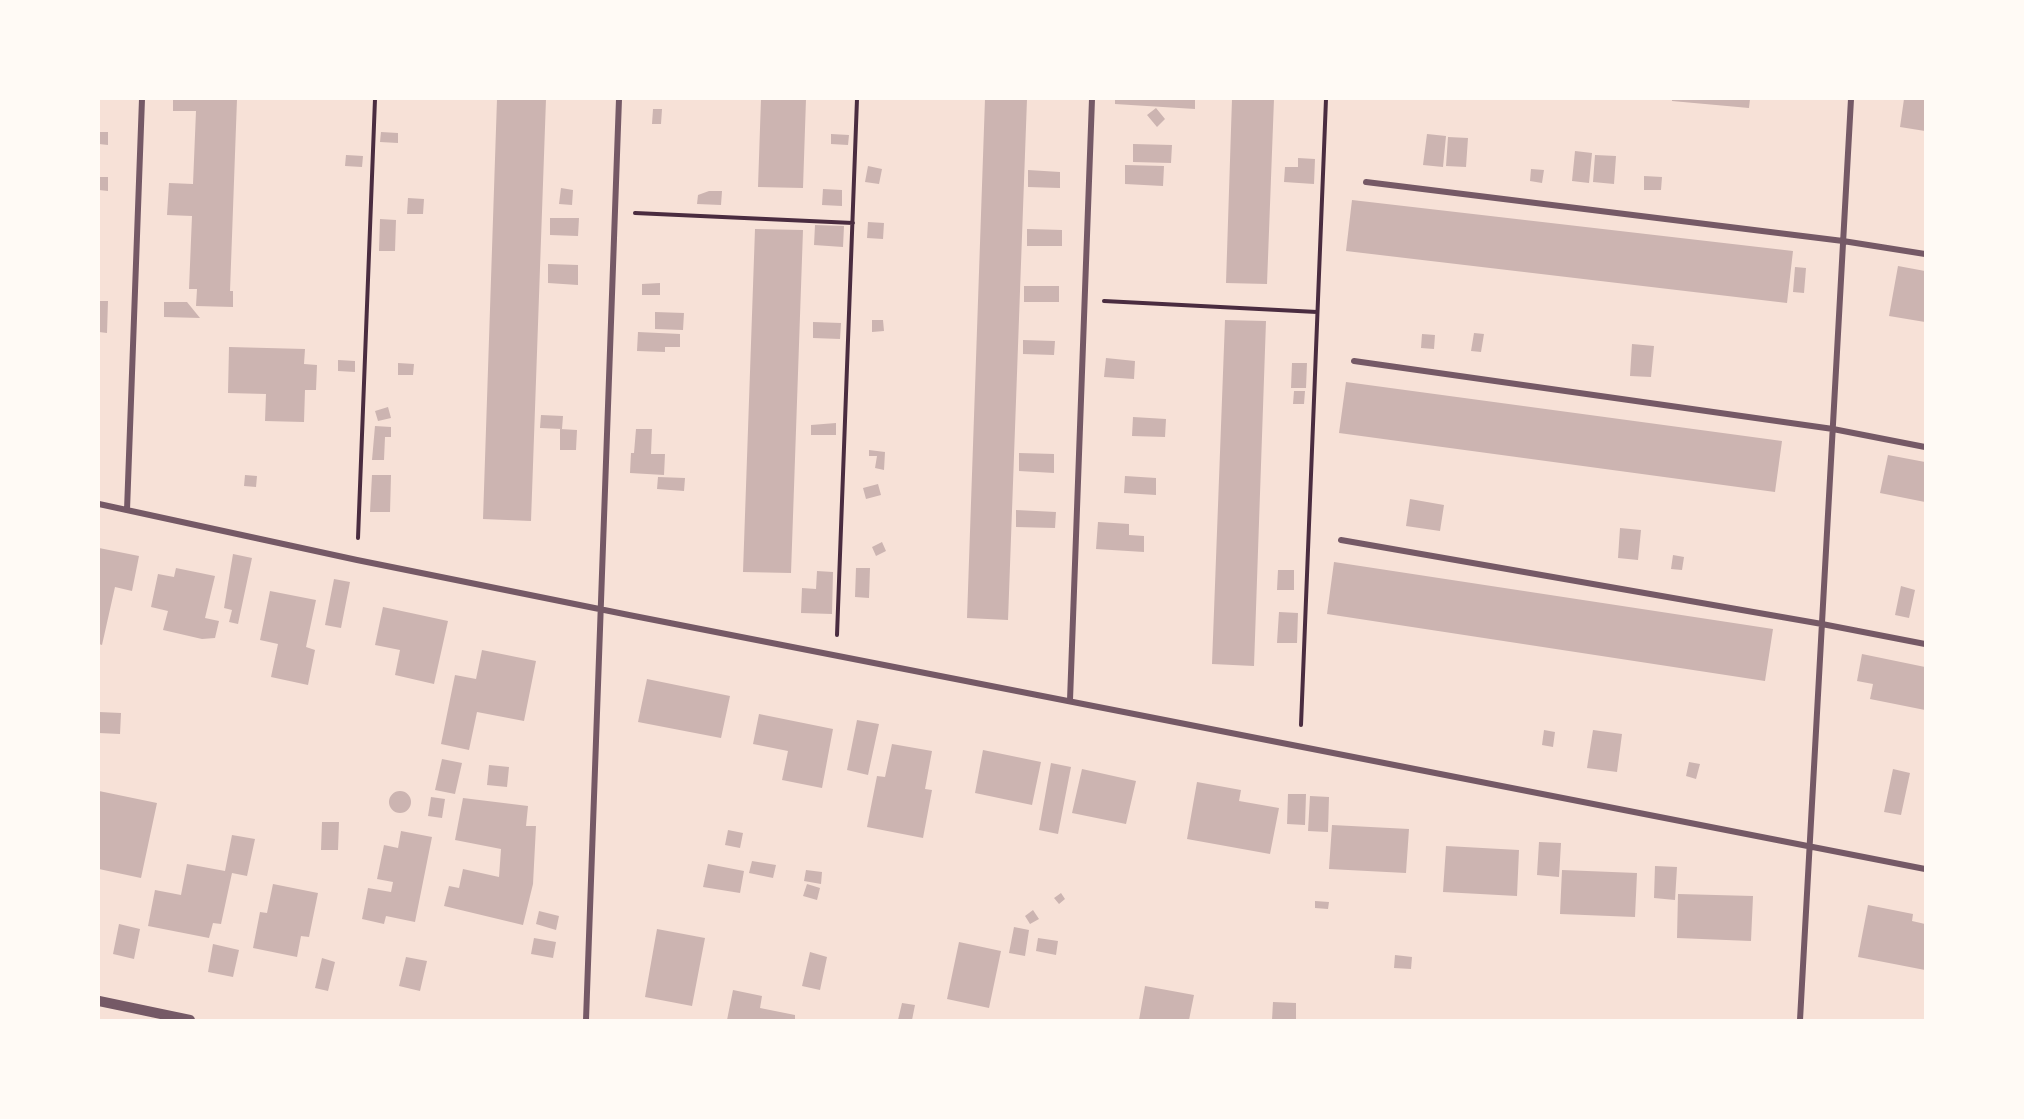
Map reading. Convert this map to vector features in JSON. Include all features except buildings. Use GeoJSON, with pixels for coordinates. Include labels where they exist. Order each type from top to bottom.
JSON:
{"type":"FeatureCollection","features":[{"type":"Feature","properties":{"kind":"street"},"geometry":{"type":"LineString","coordinates":[[127,510],[142,99]]}},
{"type":"Feature","properties":{"kind":"street"},"geometry":{"type":"LineString","coordinates":[[586,1020],[619,99]]}},
{"type":"Feature","properties":{"kind":"street"},"geometry":{"type":"LineString","coordinates":[[1070,700],[1092,99]]}},
{"type":"Feature","properties":{"kind":"street"},"geometry":{"type":"LineString","coordinates":[[1800,1020],[1851,99]]}},
{"type":"Feature","properties":{"kind":"street"},"geometry":{"type":"LineString","coordinates":[[1366,182],[1843,241],[1925,254]]}},
{"type":"Feature","properties":{"kind":"street"},"geometry":{"type":"LineString","coordinates":[[1354,360],[1833,429],[1925,447]]}},
{"type":"Feature","properties":{"kind":"street"},"geometry":{"type":"LineString","coordinates":[[99,504],[357,560],[601,609],[1925,869]]}},
{"type":"Feature","properties":{"kind":"street"},"geometry":{"type":"LineString","coordinates":[[1341,540],[1925,644]]}},
{"type":"Feature","properties":{"kind":"street"},"geometry":{"type":"LineString","coordinates":[[99,1001],[190,1020]]}},
{"type":"Feature","properties":{"kind":"path"},"geometry":{"type":"LineString","coordinates":[[357,560],[375,99]]}},
{"type":"Feature","properties":{"kind":"path"},"geometry":{"type":"LineString","coordinates":[[837,656],[857,99]]}},
{"type":"Feature","properties":{"kind":"path"},"geometry":{"type":"LineString","coordinates":[[1300,747],[1326,99]]}},
{"type":"Feature","properties":{"kind":"path"},"geometry":{"type":"LineString","coordinates":[[614,212],[853,223]]}},
{"type":"Feature","properties":{"kind":"path"},"geometry":{"type":"LineString","coordinates":[[1085,300],[1317,312]]}}]}
